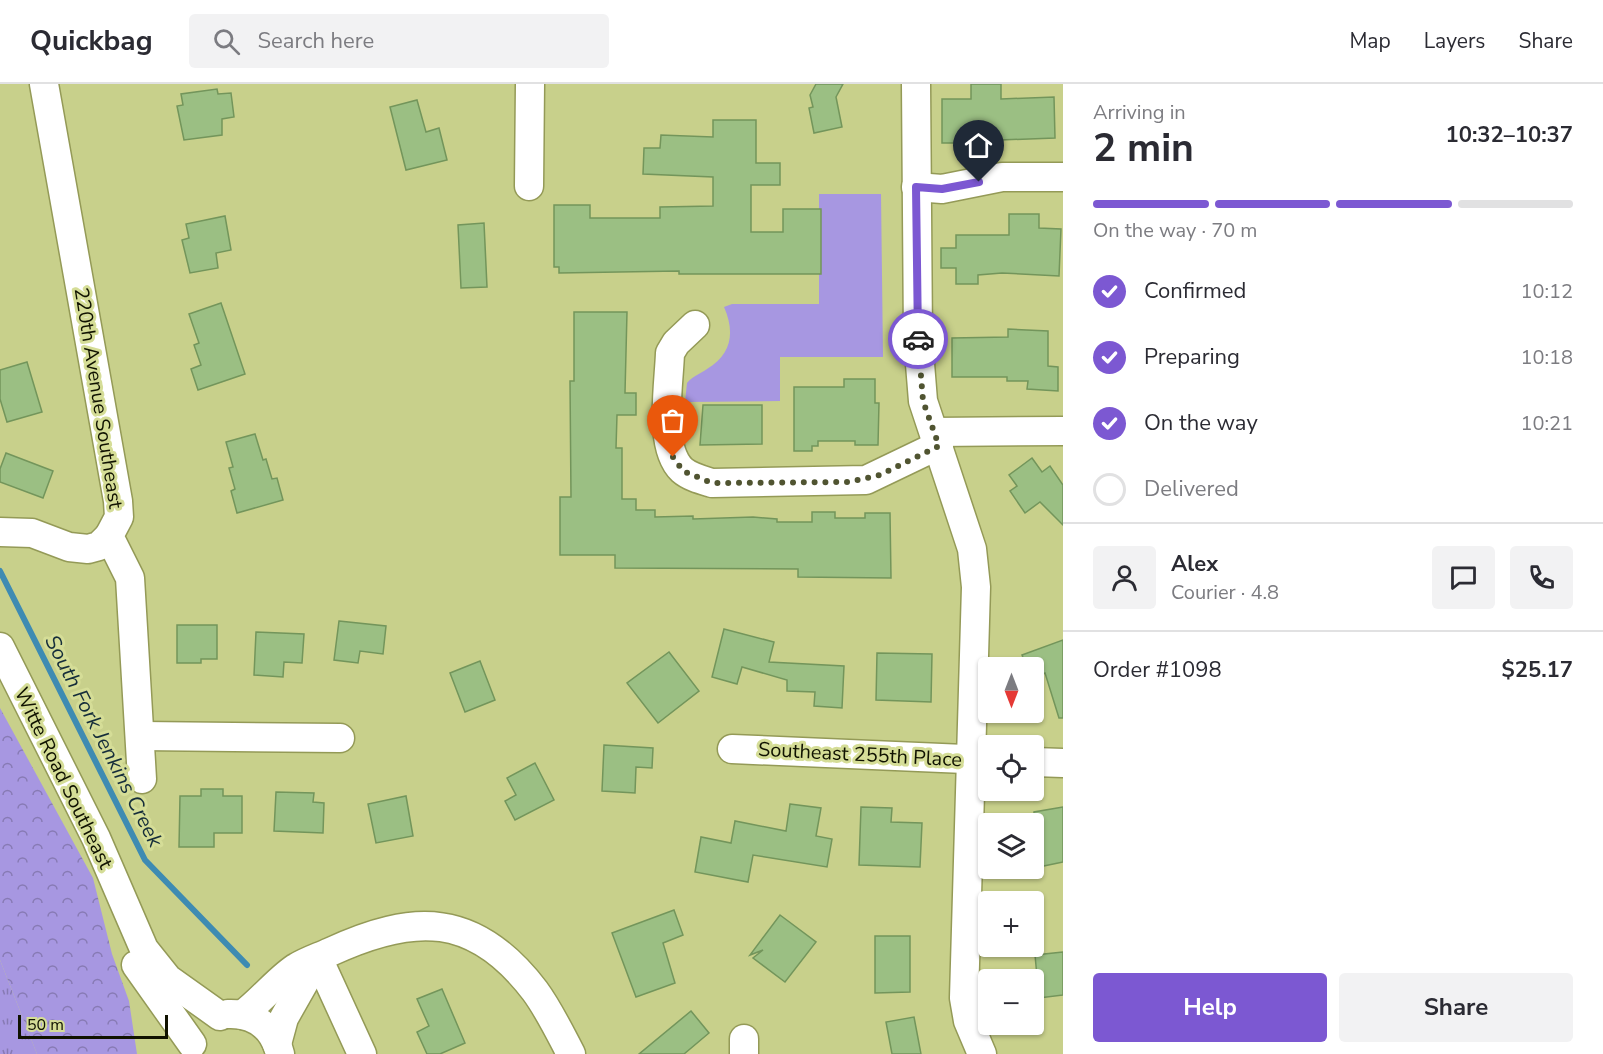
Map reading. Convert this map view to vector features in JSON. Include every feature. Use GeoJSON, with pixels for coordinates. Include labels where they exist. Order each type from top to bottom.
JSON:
{"type":"FeatureCollection","features":[{"type":"Feature","properties":{"kind":"street","name":"220th Avenue Southeast"},"geometry":{"type":"LineString","coordinates":[[44,84],[118,501],[119,517],[109,536],[130,578],[142,779]]}},
{"type":"Feature","properties":{"kind":"street"},"geometry":{"type":"LineString","coordinates":[[529,186],[530,84]]}},
{"type":"Feature","properties":{"kind":"street"},"geometry":{"type":"LineString","coordinates":[[916,84],[918,339],[923,401],[972,549],[976,587],[979,735]]}},
{"type":"Feature","properties":{"kind":"street"},"geometry":{"type":"LineString","coordinates":[[916,187],[942,189],[1002,177],[1063,177]]}},
{"type":"Feature","properties":{"kind":"street"},"geometry":{"type":"LineString","coordinates":[[695,325],[676,343],[670,353],[667,441],[673,457],[683,471],[712,483],[857,481],[880,475],[937,439],[1063,431]]}},
{"type":"Feature","properties":{"kind":"street"},"geometry":{"type":"LineString","coordinates":[[0,532],[32,533],[69,547],[88,549],[99,546],[109,536]]}},
{"type":"Feature","properties":{"kind":"street","name":"Witte Road Southeast"},"geometry":{"type":"LineString","coordinates":[[0,647],[96,838],[144,949],[168,979],[231,1016],[267,1027],[278,1049]]}},
{"type":"Feature","properties":{"kind":"street"},"geometry":{"type":"LineString","coordinates":[[141,736],[340,738]]}},
{"type":"Feature","properties":{"kind":"street","name":"Southeast 255th Place"},"geometry":{"type":"LineString","coordinates":[[732,749],[978,760]]}},
{"type":"Feature","properties":{"kind":"street"},"geometry":{"type":"LineString","coordinates":[[1044,762],[1063,763]]}},
{"type":"Feature","properties":{"kind":"street"},"geometry":{"type":"LineString","coordinates":[[978,790],[964,998],[968,1021],[982,1054]]}},
{"type":"Feature","properties":{"kind":"street","name":"Witte Road Southeast"},"geometry":{"type":"LineString","coordinates":[[111,877],[121,932],[133,961],[191,1049]]}},
{"type":"Feature","properties":{"kind":"street"},"geometry":{"type":"LineString","coordinates":[[231,1016],[260,1003],[295,967],[360,939],[391,929],[414,925],[446,927],[467,933],[490,946],[525,980],[536,992],[572,1054]]}},
{"type":"Feature","properties":{"kind":"street"},"geometry":{"type":"LineString","coordinates":[[278,1049],[284,1018],[318,958]]}},
{"type":"Feature","properties":{"kind":"street"},"geometry":{"type":"LineString","coordinates":[[318,958],[362,1054]]}},
{"type":"Feature","properties":{"kind":"street","name":"Witte Road Southeast"},"geometry":{"type":"LineString","coordinates":[[191,1049],[198,1032],[231,1016]]}},
{"type":"Feature","properties":{"kind":"green space"},"geometry":{"type":"Polygon","coordinates":[[[819,194],[881,194],[883,357],[780,357],[780,401],[685,402],[687,383],[715,363],[722,356],[729,342],[730,325],[724,307],[732,304],[819,304],[819,194]]]}},
{"type":"Feature","properties":{"kind":"green space"},"geometry":{"type":"Polygon","coordinates":[[[0,708],[93,878],[112,954],[129,1001],[137,1054],[37,1054],[0,960],[0,708]]]}},
{"type":"Feature","properties":{"kind":"green space"},"geometry":{"type":"Polygon","coordinates":[[[0,960],[37,1054],[0,1054],[0,960]]]}},
{"type":"Feature","properties":{"kind":"building"},"geometry":{"type":"Polygon","coordinates":[[[816,84],[843,84],[836,97],[842,127],[814,133],[809,108],[813,107],[810,95],[816,84]]]}},
{"type":"Feature","properties":{"kind":"building"},"geometry":{"type":"Polygon","coordinates":[[[971,84],[1001,84],[1001,99],[1054,97],[1055,138],[1000,140],[1000,143],[942,143],[942,99],[971,99],[971,84]]]}},
{"type":"Feature","properties":{"kind":"building"},"geometry":{"type":"Polygon","coordinates":[[[217,89],[218,94],[231,93],[234,117],[222,119],[222,135],[184,140],[177,106],[183,105],[181,94],[217,89]]]}},
{"type":"Feature","properties":{"kind":"building"},"geometry":{"type":"Polygon","coordinates":[[[417,100],[426,132],[439,128],[447,160],[406,170],[390,107],[417,100]]]}},
{"type":"Feature","properties":{"kind":"building"},"geometry":{"type":"Polygon","coordinates":[[[713,120],[756,120],[756,163],[780,163],[780,185],[751,185],[751,232],[783,232],[783,209],[821,209],[821,274],[679,274],[679,271],[559,273],[559,267],[554,267],[554,205],[590,205],[590,218],[660,218],[660,207],[713,206],[713,177],[643,174],[644,148],[660,148],[661,135],[713,137],[713,120]]]}},
{"type":"Feature","properties":{"kind":"building"},"geometry":{"type":"Polygon","coordinates":[[[1009,214],[1039,214],[1039,228],[1061,229],[1059,276],[1002,273],[978,275],[978,284],[956,284],[956,268],[941,268],[941,248],[956,248],[956,235],[1009,235],[1009,214]]]}},
{"type":"Feature","properties":{"kind":"building"},"geometry":{"type":"Polygon","coordinates":[[[225,216],[231,250],[216,253],[218,268],[190,273],[182,240],[189,238],[186,224],[225,216]]]}},
{"type":"Feature","properties":{"kind":"building"},"geometry":{"type":"Polygon","coordinates":[[[484,223],[487,287],[461,288],[458,225],[484,223]]]}},
{"type":"Feature","properties":{"kind":"building"},"geometry":{"type":"Polygon","coordinates":[[[221,303],[245,374],[198,390],[191,369],[201,365],[194,345],[199,343],[189,314],[221,303]]]}},
{"type":"Feature","properties":{"kind":"building"},"geometry":{"type":"Polygon","coordinates":[[[574,312],[627,312],[625,393],[636,393],[636,415],[617,415],[616,448],[622,448],[622,499],[636,499],[636,510],[655,510],[655,517],[693,516],[693,519],[753,517],[777,519],[777,522],[812,522],[812,512],[835,512],[835,518],[865,518],[865,513],[890,513],[891,578],[798,577],[798,569],[615,568],[615,555],[560,555],[560,497],[571,497],[570,381],[574,381],[574,312]]]}},
{"type":"Feature","properties":{"kind":"building"},"geometry":{"type":"Polygon","coordinates":[[[1008,329],[1048,331],[1048,366],[1058,367],[1058,391],[1027,389],[1028,381],[1007,381],[1007,377],[952,377],[952,338],[1008,337],[1008,329]]]}},
{"type":"Feature","properties":{"kind":"building"},"geometry":{"type":"Polygon","coordinates":[[[27,362],[42,412],[7,422],[0,399],[0,370],[27,362]]]}},
{"type":"Feature","properties":{"kind":"building"},"geometry":{"type":"Polygon","coordinates":[[[844,379],[875,379],[875,403],[879,403],[878,445],[855,445],[855,441],[818,441],[818,446],[812,446],[812,451],[794,451],[794,387],[844,387],[844,379]]]}},
{"type":"Feature","properties":{"kind":"building"},"geometry":{"type":"Polygon","coordinates":[[[703,405],[762,405],[762,444],[700,445],[703,405]]]}},
{"type":"Feature","properties":{"kind":"building"},"geometry":{"type":"Polygon","coordinates":[[[255,434],[272,479],[277,478],[283,500],[237,513],[231,491],[235,489],[229,468],[233,467],[226,442],[255,434]]]}},
{"type":"Feature","properties":{"kind":"building"},"geometry":{"type":"Polygon","coordinates":[[[6,453],[53,471],[43,498],[0,482],[0,469],[6,453]]]}},
{"type":"Feature","properties":{"kind":"building"},"geometry":{"type":"Polygon","coordinates":[[[1032,458],[1042,472],[1050,466],[1063,485],[1063,525],[1040,502],[1025,513],[1010,491],[1017,486],[1009,475],[1032,458]]]}},
{"type":"Feature","properties":{"kind":"building"},"geometry":{"type":"Polygon","coordinates":[[[339,621],[386,626],[383,654],[360,651],[358,663],[334,660],[339,621]]]}},
{"type":"Feature","properties":{"kind":"building"},"geometry":{"type":"Polygon","coordinates":[[[177,625],[217,625],[217,659],[201,659],[201,663],[177,663],[177,625]]]}},
{"type":"Feature","properties":{"kind":"building"},"geometry":{"type":"Polygon","coordinates":[[[724,629],[774,642],[769,662],[844,666],[842,708],[814,706],[815,692],[787,691],[787,680],[742,667],[737,684],[712,677],[724,629]]]}},
{"type":"Feature","properties":{"kind":"building"},"geometry":{"type":"Polygon","coordinates":[[[256,632],[304,634],[302,663],[284,662],[283,677],[254,675],[256,632]]]}},
{"type":"Feature","properties":{"kind":"building"},"geometry":{"type":"Polygon","coordinates":[[[1063,640],[1063,718],[1059,718],[1044,673],[1044,657],[1023,657],[1022,655],[1063,640]]]}},
{"type":"Feature","properties":{"kind":"building"},"geometry":{"type":"Polygon","coordinates":[[[669,652],[699,691],[658,723],[627,683],[669,652]]]}},
{"type":"Feature","properties":{"kind":"building"},"geometry":{"type":"Polygon","coordinates":[[[877,653],[932,654],[931,702],[876,700],[877,653]]]}},
{"type":"Feature","properties":{"kind":"building"},"geometry":{"type":"Polygon","coordinates":[[[480,661],[495,700],[465,712],[450,673],[480,661]]]}},
{"type":"Feature","properties":{"kind":"building"},"geometry":{"type":"Polygon","coordinates":[[[604,745],[653,748],[652,768],[636,767],[635,793],[602,791],[604,745]]]}},
{"type":"Feature","properties":{"kind":"building"},"geometry":{"type":"Polygon","coordinates":[[[535,763],[554,800],[515,820],[505,801],[516,795],[507,778],[535,763]]]}},
{"type":"Feature","properties":{"kind":"building"},"geometry":{"type":"Polygon","coordinates":[[[201,789],[223,789],[223,796],[242,796],[242,833],[214,833],[214,847],[179,847],[180,796],[201,796],[201,789]]]}},
{"type":"Feature","properties":{"kind":"building"},"geometry":{"type":"Polygon","coordinates":[[[276,792],[314,793],[313,802],[324,803],[323,833],[274,831],[276,792]]]}},
{"type":"Feature","properties":{"kind":"building"},"geometry":{"type":"Polygon","coordinates":[[[406,796],[413,836],[376,843],[368,804],[406,796]]]}},
{"type":"Feature","properties":{"kind":"building"},"geometry":{"type":"Polygon","coordinates":[[[790,804],[821,808],[816,836],[832,839],[827,867],[753,855],[748,882],[695,872],[701,837],[731,843],[735,821],[786,831],[790,804]]]}},
{"type":"Feature","properties":{"kind":"building"},"geometry":{"type":"Polygon","coordinates":[[[861,807],[892,808],[891,822],[922,823],[920,867],[859,865],[861,807]]]}},
{"type":"Feature","properties":{"kind":"building"},"geometry":{"type":"Polygon","coordinates":[[[1063,807],[1063,862],[1044,866],[1044,813],[1034,812],[1063,807]]]}},
{"type":"Feature","properties":{"kind":"building"},"geometry":{"type":"Polygon","coordinates":[[[674,910],[683,935],[663,943],[675,983],[636,997],[612,933],[674,910]]]}},
{"type":"Feature","properties":{"kind":"building"},"geometry":{"type":"Polygon","coordinates":[[[780,915],[816,942],[785,982],[753,958],[763,950],[750,955],[780,915]]]}},
{"type":"Feature","properties":{"kind":"building"},"geometry":{"type":"Polygon","coordinates":[[[875,936],[910,936],[910,992],[875,993],[875,936]]]}},
{"type":"Feature","properties":{"kind":"building"},"geometry":{"type":"Polygon","coordinates":[[[1063,952],[1063,995],[1044,997],[1044,969],[1036,969],[1035,957],[1044,957],[1044,954],[1063,952]]]}},
{"type":"Feature","properties":{"kind":"building"},"geometry":{"type":"Polygon","coordinates":[[[442,989],[465,1043],[440,1054],[427,1054],[417,1032],[429,1026],[417,999],[442,989]]]}},
{"type":"Feature","properties":{"kind":"building"},"geometry":{"type":"Polygon","coordinates":[[[691,1011],[709,1033],[684,1054],[639,1054],[691,1011]]]}},
{"type":"Feature","properties":{"kind":"building"},"geometry":{"type":"Polygon","coordinates":[[[914,1017],[921,1054],[892,1054],[886,1022],[914,1017]]]}},
{"type":"Feature","properties":{"kind":"waterway","name":"South Fork Jenkins Creek"},"geometry":{"type":"LineString","coordinates":[[0,571],[145,860],[247,965]]}},
{"type":"Feature","properties":{"kind":"way so far"},"geometry":{"type":"LineString","coordinates":[[673,457],[683,471],[712,483],[849,482],[880,475],[939,446],[923,401],[918,339]]}},
{"type":"Feature","properties":{"kind":"route"},"geometry":{"type":"LineString","coordinates":[[918,339],[916,187],[942,189],[979,182]]}}]}
